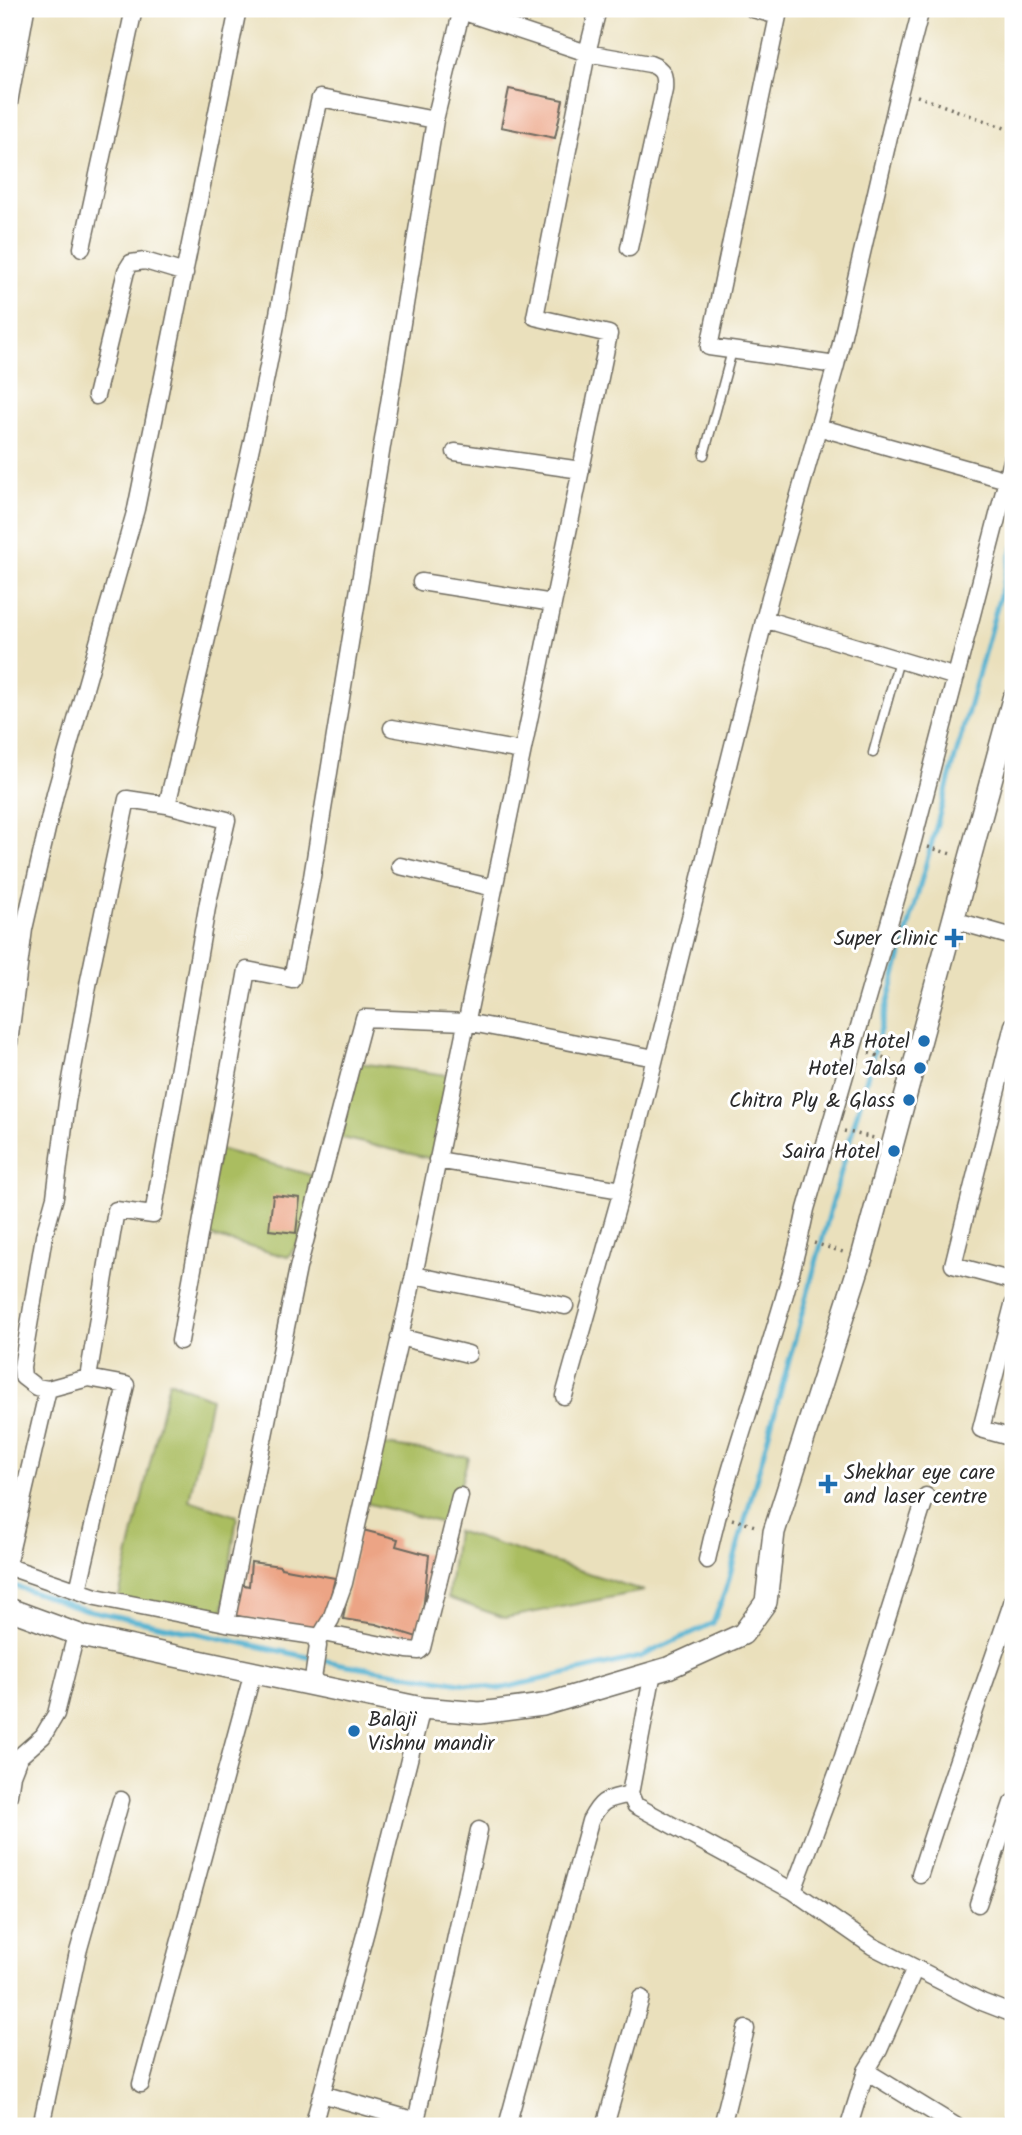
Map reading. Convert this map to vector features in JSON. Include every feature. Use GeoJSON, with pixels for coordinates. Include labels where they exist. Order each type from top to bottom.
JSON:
{"type":"FeatureCollection","features":[{"type":"Feature","properties":{"kind":"street"},"geometry":{"type":"LineString","coordinates":[[9,103],[26,9]]}},
{"type":"Feature","properties":{"kind":"street"},"geometry":{"type":"LineString","coordinates":[[82,248],[134,9]]}},
{"type":"Feature","properties":{"kind":"street"},"geometry":{"type":"LineString","coordinates":[[9,1043],[24,929],[55,794],[136,509],[238,9]]}},
{"type":"Feature","properties":{"kind":"street"},"geometry":{"type":"LineString","coordinates":[[313,1676],[319,1640],[331,1619],[344,1583],[414,1275],[609,334],[535,317],[598,9]]}},
{"type":"Feature","properties":{"kind":"street"},"geometry":{"type":"LineString","coordinates":[[753,9],[779,12],[709,347],[836,365]]}},
{"type":"Feature","properties":{"kind":"street"},"geometry":{"type":"LineString","coordinates":[[564,1396],[622,1190],[764,619],[836,365],[921,9]]}},
{"type":"Feature","properties":{"kind":"street"},"geometry":{"type":"LineString","coordinates":[[180,1342],[247,970],[292,979],[312,877],[435,120],[462,10],[587,54],[650,64],[663,73],[664,90],[629,248]]}},
{"type":"Feature","properties":{"kind":"street"},"geometry":{"type":"LineString","coordinates":[[167,805],[205,651],[262,394],[320,98],[435,120]]}},
{"type":"Feature","properties":{"kind":"street"},"geometry":{"type":"LineString","coordinates":[[96,396],[126,271],[131,262],[145,261],[184,273]]}},
{"type":"Feature","properties":{"kind":"street"},"geometry":{"type":"LineString","coordinates":[[818,427],[1007,480]]}},
{"type":"Feature","properties":{"kind":"street"},"geometry":{"type":"LineString","coordinates":[[455,452],[581,470]]}},
{"type":"Feature","properties":{"kind":"street"},"geometry":{"type":"LineString","coordinates":[[707,1560],[717,1515],[764,1369],[806,1209],[913,841],[1013,457]]}},
{"type":"Feature","properties":{"kind":"street"},"geometry":{"type":"LineString","coordinates":[[421,582],[553,603]]}},
{"type":"Feature","properties":{"kind":"street"},"geometry":{"type":"LineString","coordinates":[[764,619],[956,677]]}},
{"type":"Feature","properties":{"kind":"street"},"geometry":{"type":"LineString","coordinates":[[9,1609],[76,1633],[253,1672],[313,1676],[422,1708],[480,1713],[543,1704],[668,1668],[743,1633],[766,1602],[774,1532],[862,1257],[1013,699]]}},
{"type":"Feature","properties":{"kind":"street"},"geometry":{"type":"LineString","coordinates":[[392,728],[523,751]]}},
{"type":"Feature","properties":{"kind":"street"},"geometry":{"type":"LineString","coordinates":[[78,1590],[126,1385],[88,1378],[48,1389],[36,1387],[29,1382],[23,1377],[22,1370],[44,1236],[55,1197],[67,1102],[94,954],[127,799],[167,805],[227,820],[208,902],[153,1215],[116,1210],[88,1378]]}},
{"type":"Feature","properties":{"kind":"street"},"geometry":{"type":"LineString","coordinates":[[400,866],[494,888]]}},
{"type":"Feature","properties":{"kind":"street"},"geometry":{"type":"LineString","coordinates":[[953,920],[1013,937]]}},
{"type":"Feature","properties":{"kind":"street"},"geometry":{"type":"LineString","coordinates":[[226,1623],[298,1268],[364,1018],[466,1022],[655,1058]]}},
{"type":"Feature","properties":{"kind":"street"},"geometry":{"type":"LineString","coordinates":[[1013,1024],[953,1265],[1013,1281]]}},
{"type":"Feature","properties":{"kind":"street"},"geometry":{"type":"LineString","coordinates":[[437,1160],[622,1190]]}},
{"type":"Feature","properties":{"kind":"street"},"geometry":{"type":"LineString","coordinates":[[414,1275],[565,1306]]}},
{"type":"Feature","properties":{"kind":"street"},"geometry":{"type":"LineString","coordinates":[[1013,1305],[981,1429],[1013,1438]]}},
{"type":"Feature","properties":{"kind":"street"},"geometry":{"type":"LineString","coordinates":[[399,1337],[468,1354]]}},
{"type":"Feature","properties":{"kind":"street"},"geometry":{"type":"LineString","coordinates":[[9,1557],[48,1389]]}},
{"type":"Feature","properties":{"kind":"street"},"geometry":{"type":"LineString","coordinates":[[9,1567],[107,1599],[226,1623],[309,1635],[319,1640],[419,1651],[422,1648],[460,1496]]}},
{"type":"Feature","properties":{"kind":"street"},"geometry":{"type":"LineString","coordinates":[[793,1891],[842,1760],[926,1496]]}},
{"type":"Feature","properties":{"kind":"street"},"geometry":{"type":"LineString","coordinates":[[920,1874],[952,1771],[981,1696],[1013,1600]]}},
{"type":"Feature","properties":{"kind":"street"},"geometry":{"type":"LineString","coordinates":[[9,1795],[12,1775],[19,1757],[43,1735],[56,1714],[76,1633]]}},
{"type":"Feature","properties":{"kind":"street"},"geometry":{"type":"LineString","coordinates":[[141,2084],[253,1672]]}},
{"type":"Feature","properties":{"kind":"street"},"geometry":{"type":"LineString","coordinates":[[653,1672],[630,1794],[635,1805],[793,1891],[872,1946],[982,2002],[1013,2014]]}},
{"type":"Feature","properties":{"kind":"street"},"geometry":{"type":"LineString","coordinates":[[313,2126],[422,1708]]}},
{"type":"Feature","properties":{"kind":"street"},"geometry":{"type":"LineString","coordinates":[[507,2126],[590,1821],[598,1804],[630,1794]]}},
{"type":"Feature","properties":{"kind":"street"},"geometry":{"type":"LineString","coordinates":[[41,2126],[78,1952],[121,1800]]}},
{"type":"Feature","properties":{"kind":"street"},"geometry":{"type":"LineString","coordinates":[[978,1904],[1013,1801]]}},
{"type":"Feature","properties":{"kind":"street"},"geometry":{"type":"LineString","coordinates":[[322,2094],[416,2123],[479,1830]]}},
{"type":"Feature","properties":{"kind":"street"},"geometry":{"type":"LineString","coordinates":[[849,2126],[866,2071],[879,2050],[915,1968]]}},
{"type":"Feature","properties":{"kind":"street"},"geometry":{"type":"LineString","coordinates":[[605,2126],[641,1997]]}},
{"type":"Feature","properties":{"kind":"street"},"geometry":{"type":"LineString","coordinates":[[722,2126],[746,2029]]}},
{"type":"Feature","properties":{"kind":"street"},"geometry":{"type":"LineString","coordinates":[[866,2071],[956,2126]]}},
{"type":"Feature","properties":{"kind":"street"},"geometry":{"type":"LineString","coordinates":[[1010,2126],[1013,2120]]}},
{"type":"Feature","properties":{"kind":"lane"},"geometry":{"type":"LineString","coordinates":[[704,455],[732,351]]}},
{"type":"Feature","properties":{"kind":"lane"},"geometry":{"type":"LineString","coordinates":[[873,753],[899,660]]}},
{"type":"Feature","properties":{"kind":"path"},"geometry":{"type":"LineString","coordinates":[[900,89],[1013,131]]}},
{"type":"Feature","properties":{"kind":"path"},"geometry":{"type":"LineString","coordinates":[[927,846],[949,853]]}},
{"type":"Feature","properties":{"kind":"path"},"geometry":{"type":"LineString","coordinates":[[866,1053],[890,1060]]}},
{"type":"Feature","properties":{"kind":"path"},"geometry":{"type":"LineString","coordinates":[[847,1132],[866,1136]]}},
{"type":"Feature","properties":{"kind":"path"},"geometry":{"type":"LineString","coordinates":[[817,1244],[840,1251]]}},
{"type":"Feature","properties":{"kind":"path"},"geometry":{"type":"LineString","coordinates":[[732,1519],[758,1527]]}},
{"type":"Feature","properties":{"kind":"green space"},"geometry":{"type":"Polygon","coordinates":[[[352,1062],[455,1076],[437,1160],[333,1136],[352,1062]]]}},
{"type":"Feature","properties":{"kind":"green space"},"geometry":{"type":"Polygon","coordinates":[[[219,1149],[314,1176],[305,1233],[288,1257],[202,1234],[219,1149]]]}},
{"type":"Feature","properties":{"kind":"green space"},"geometry":{"type":"Polygon","coordinates":[[[169,1381],[211,1398],[189,1500],[237,1516],[223,1615],[118,1601],[169,1381]]]}},
{"type":"Feature","properties":{"kind":"green space"},"geometry":{"type":"Polygon","coordinates":[[[379,1444],[468,1457],[450,1525],[366,1503],[379,1444]]]}},
{"type":"Feature","properties":{"kind":"green space"},"geometry":{"type":"Polygon","coordinates":[[[456,1531],[644,1591],[505,1618],[448,1598],[456,1531]]]}},
{"type":"Feature","properties":{"kind":"building"},"geometry":{"type":"Polygon","coordinates":[[[509,89],[563,100],[555,138],[501,127],[509,89]]]}},
{"type":"Feature","properties":{"kind":"building"},"geometry":{"type":"Polygon","coordinates":[[[273,1195],[300,1198],[296,1233],[269,1230],[273,1195]]]}},
{"type":"Feature","properties":{"kind":"building"},"geometry":{"type":"Polygon","coordinates":[[[359,1529],[398,1539],[396,1546],[429,1555],[420,1638],[376,1624],[343,1619],[359,1529]]]}},
{"type":"Feature","properties":{"kind":"building"},"geometry":{"type":"Polygon","coordinates":[[[251,1562],[335,1578],[322,1633],[232,1615],[239,1584],[249,1586],[251,1562]]]}},
{"type":"Feature","properties":{"kind":"waterway"},"geometry":{"type":"LineString","coordinates":[[9,1584],[83,1609],[341,1664],[499,1689],[640,1657],[713,1623],[726,1589],[1013,548]]}},
{"type":"Feature","properties":{"kind":"place","name":"Super Clinic"},"geometry":{"type":"Point","coordinates":[954,938]}},
{"type":"Feature","properties":{"kind":"place","name":"AB Hotel"},"geometry":{"type":"Point","coordinates":[924,1041]}},
{"type":"Feature","properties":{"kind":"place","name":"Hotel Jalsa"},"geometry":{"type":"Point","coordinates":[920,1068]}},
{"type":"Feature","properties":{"kind":"place","name":"Chitra Ply & Glass"},"geometry":{"type":"Point","coordinates":[909,1100]}},
{"type":"Feature","properties":{"kind":"place","name":"Saira Hotel"},"geometry":{"type":"Point","coordinates":[894,1151]}},
{"type":"Feature","properties":{"kind":"place","name":"Shekhar eye care and laser centre"},"geometry":{"type":"Point","coordinates":[828,1484]}},
{"type":"Feature","properties":{"kind":"place","name":"Balaji Vishnu mandir"},"geometry":{"type":"Point","coordinates":[354,1731]}}]}
